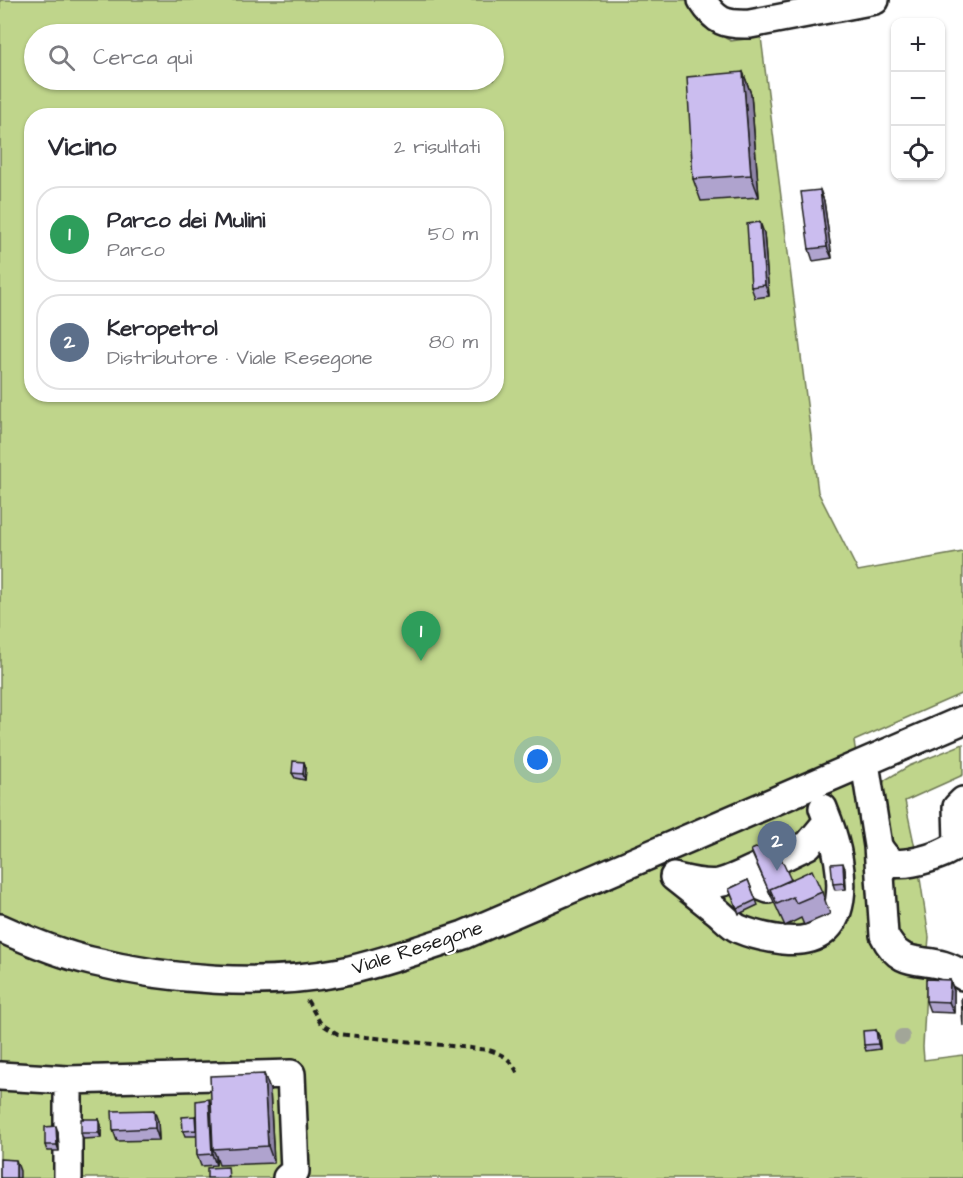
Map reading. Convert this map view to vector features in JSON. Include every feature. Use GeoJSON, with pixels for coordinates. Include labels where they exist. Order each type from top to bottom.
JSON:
{"type":"FeatureCollection","features":[{"type":"Feature","properties":{"kind":"street"},"geometry":{"type":"LineString","coordinates":[[707,8],[731,25],[750,24],[875,0]]}},
{"type":"Feature","properties":{"kind":"street"},"geometry":{"type":"LineString","coordinates":[[963,720],[865,763],[878,846],[884,935],[890,948],[902,958],[910,961],[939,963],[963,976]]}},
{"type":"Feature","properties":{"kind":"street","name":"Viale Resegone"},"geometry":{"type":"LineString","coordinates":[[0,928],[32,942],[90,961],[212,980],[276,979],[340,972],[401,956],[464,935],[865,763]]}},
{"type":"Feature","properties":{"kind":"street"},"geometry":{"type":"LineString","coordinates":[[651,855],[738,928],[765,938],[791,941],[813,939],[824,933],[837,915],[839,903],[837,844],[813,785]]}},
{"type":"Feature","properties":{"kind":"street"},"geometry":{"type":"LineString","coordinates":[[878,846],[886,857],[894,862],[902,863],[933,857],[957,846],[957,807],[963,801]]}},
{"type":"Feature","properties":{"kind":"street"},"geometry":{"type":"LineString","coordinates":[[675,877],[716,885],[767,874],[808,845],[828,821]]}},
{"type":"Feature","properties":{"kind":"street"},"geometry":{"type":"LineString","coordinates":[[0,1076],[68,1080],[291,1074],[295,1171],[287,1178]]}},
{"type":"Feature","properties":{"kind":"street"},"geometry":{"type":"LineString","coordinates":[[68,1080],[68,1178]]}},
{"type":"Feature","properties":{"kind":"path"},"geometry":{"type":"LineString","coordinates":[[297,976],[311,1010],[321,1024],[338,1034],[489,1050],[504,1055],[512,1062],[518,1074]]}},
{"type":"Feature","properties":{"kind":"green space"},"geometry":{"type":"Polygon","coordinates":[[[0,0],[687,0],[704,27],[731,41],[761,37],[818,492],[858,571],[963,552],[963,693],[854,741],[864,804],[873,926],[927,969],[924,1060],[963,1055],[963,1178],[0,1178],[0,0]]]}},
{"type":"Feature","properties":{"kind":"green space"},"geometry":{"type":"Polygon","coordinates":[[[963,744],[963,775],[905,801],[915,848],[894,851],[889,848],[883,784],[885,780],[909,766],[963,744]]]}},
{"type":"Feature","properties":{"kind":"green space"},"geometry":{"type":"Polygon","coordinates":[[[919,872],[929,937],[928,949],[914,949],[895,938],[892,908],[894,884],[901,876],[919,872]]]}},
{"type":"Feature","properties":{"kind":"building"},"geometry":{"type":"Polygon","coordinates":[[[743,72],[751,175],[693,179],[687,77],[743,72]]]}},
{"type":"Feature","properties":{"kind":"building"},"geometry":{"type":"Polygon","coordinates":[[[820,190],[827,247],[809,249],[801,192],[820,190]]]}},
{"type":"Feature","properties":{"kind":"building"},"geometry":{"type":"Polygon","coordinates":[[[760,222],[765,285],[751,287],[747,224],[760,222]]]}},
{"type":"Feature","properties":{"kind":"building"},"geometry":{"type":"Polygon","coordinates":[[[293,761],[304,762],[303,774],[292,773],[293,761]]]}},
{"type":"Feature","properties":{"kind":"building"},"geometry":{"type":"Polygon","coordinates":[[[773,841],[791,880],[770,889],[771,896],[751,850],[773,841]]]}},
{"type":"Feature","properties":{"kind":"building"},"geometry":{"type":"Polygon","coordinates":[[[843,863],[844,883],[833,884],[831,864],[843,863]]]}},
{"type":"Feature","properties":{"kind":"building"},"geometry":{"type":"Polygon","coordinates":[[[812,870],[822,892],[796,903],[793,897],[777,904],[770,889],[812,870]]]}},
{"type":"Feature","properties":{"kind":"building"},"geometry":{"type":"Polygon","coordinates":[[[748,880],[756,900],[737,909],[729,889],[748,880]]]}},
{"type":"Feature","properties":{"kind":"building"},"geometry":{"type":"Polygon","coordinates":[[[926,979],[950,980],[949,1002],[926,1001],[926,979]]]}},
{"type":"Feature","properties":{"kind":"building"},"geometry":{"type":"Polygon","coordinates":[[[961,998],[963,998],[963,1026],[961,998]]]}},
{"type":"Feature","properties":{"kind":"building"},"geometry":{"type":"Polygon","coordinates":[[[876,1030],[878,1044],[864,1045],[863,1031],[876,1030]]]}},
{"type":"Feature","properties":{"kind":"building"},"geometry":{"type":"Polygon","coordinates":[[[264,1074],[268,1146],[213,1149],[210,1076],[264,1074]]]}},
{"type":"Feature","properties":{"kind":"building"},"geometry":{"type":"Polygon","coordinates":[[[209,1099],[212,1154],[197,1155],[196,1101],[209,1099]]]}},
{"type":"Feature","properties":{"kind":"building"},"geometry":{"type":"Polygon","coordinates":[[[154,1110],[155,1128],[113,1130],[112,1111],[154,1110]]]}},
{"type":"Feature","properties":{"kind":"building"},"geometry":{"type":"Polygon","coordinates":[[[195,1116],[196,1130],[183,1131],[182,1117],[195,1116]]]}},
{"type":"Feature","properties":{"kind":"building"},"geometry":{"type":"Polygon","coordinates":[[[81,1119],[99,1119],[99,1133],[81,1133],[81,1119]]]}},
{"type":"Feature","properties":{"kind":"building"},"geometry":{"type":"Polygon","coordinates":[[[56,1126],[57,1145],[45,1145],[45,1127],[56,1126]]]}},
{"type":"Feature","properties":{"kind":"building"},"geometry":{"type":"Polygon","coordinates":[[[0,1159],[16,1160],[16,1178],[0,1178],[0,1159]]]}},
{"type":"Feature","properties":{"kind":"building"},"geometry":{"type":"Polygon","coordinates":[[[228,1167],[229,1178],[207,1178],[207,1168],[228,1167]]]}},
{"type":"Feature","properties":{"kind":"place","name":"Parco dei Mulini"},"geometry":{"type":"Point","coordinates":[421,661]}},
{"type":"Feature","properties":{"kind":"place","name":"Keropetrol"},"geometry":{"type":"Point","coordinates":[777,871]}}]}
